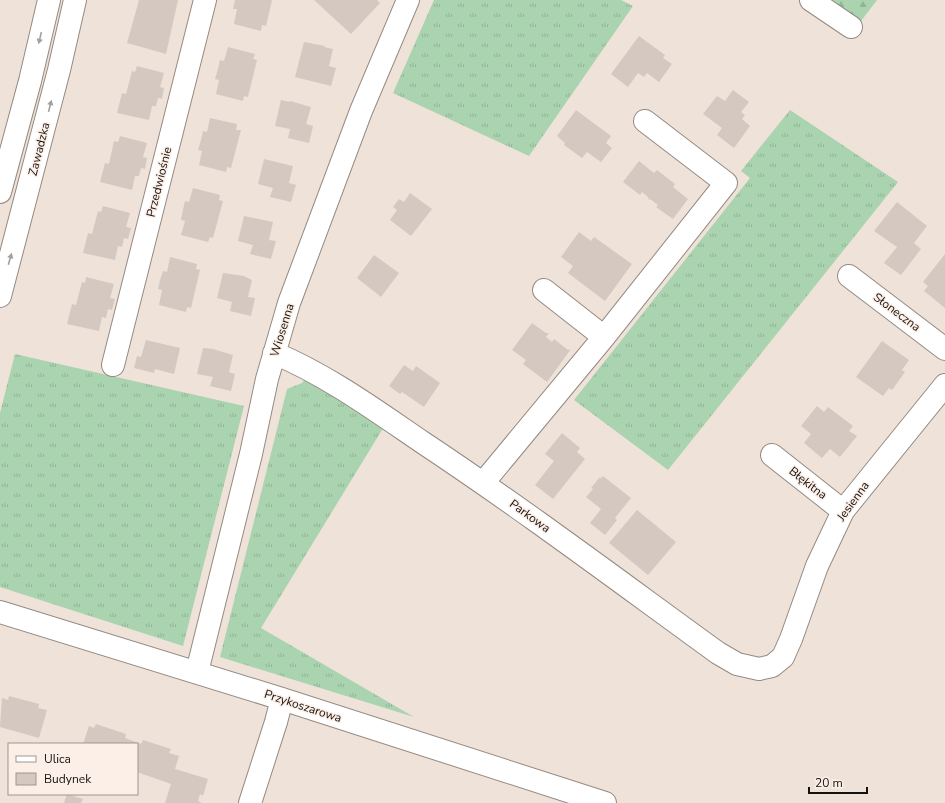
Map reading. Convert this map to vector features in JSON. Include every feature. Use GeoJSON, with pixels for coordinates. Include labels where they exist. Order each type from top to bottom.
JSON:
{"type":"FeatureCollection","features":[{"type":"Feature","properties":{"kind":"street"},"geometry":{"type":"LineString","coordinates":[[0,192],[30,81],[49,0]]}},
{"type":"Feature","properties":{"kind":"street","name":"Zawadzka"},"geometry":{"type":"LineString","coordinates":[[0,296],[59,70],[75,0]]}},
{"type":"Feature","properties":{"kind":"street","name":"Przedwiośnie"},"geometry":{"type":"LineString","coordinates":[[113,365],[205,0]]}},
{"type":"Feature","properties":{"kind":"street","name":"Wiosenna"},"geometry":{"type":"LineString","coordinates":[[196,672],[274,353],[289,303],[361,111],[408,0]]}},
{"type":"Feature","properties":{"kind":"street"},"geometry":{"type":"LineString","coordinates":[[811,0],[851,27]]}},
{"type":"Feature","properties":{"kind":"street"},"geometry":{"type":"LineString","coordinates":[[483,482],[604,337],[726,183],[645,121]]}},
{"type":"Feature","properties":{"kind":"street","name":"Słoneczna"},"geometry":{"type":"LineString","coordinates":[[849,276],[945,349]]}},
{"type":"Feature","properties":{"kind":"street"},"geometry":{"type":"LineString","coordinates":[[544,290],[604,337]]}},
{"type":"Feature","properties":{"kind":"street","name":"Parkowa"},"geometry":{"type":"LineString","coordinates":[[274,353],[299,363],[366,404],[483,482],[718,653],[737,664],[759,669],[772,666],[783,657]]}},
{"type":"Feature","properties":{"kind":"street","name":"Jesienna"},"geometry":{"type":"LineString","coordinates":[[783,657],[791,640],[817,566],[843,511],[945,385]]}},
{"type":"Feature","properties":{"kind":"street","name":"Błękitna"},"geometry":{"type":"LineString","coordinates":[[772,455],[843,511]]}},
{"type":"Feature","properties":{"kind":"street","name":"Przykoszarowa"},"geometry":{"type":"LineString","coordinates":[[0,612],[282,699],[605,803]]}},
{"type":"Feature","properties":{"kind":"street"},"geometry":{"type":"LineString","coordinates":[[250,803],[282,699]]}},
{"type":"Feature","properties":{"kind":"green space"},"geometry":{"type":"Polygon","coordinates":[[[434,0],[621,0],[633,6],[529,156],[393,93],[434,0]]]}},
{"type":"Feature","properties":{"kind":"green space"},"geometry":{"type":"Polygon","coordinates":[[[830,0],[877,0],[861,21],[830,0]]]}},
{"type":"Feature","properties":{"kind":"green space"},"geometry":{"type":"Polygon","coordinates":[[[790,110],[898,182],[668,470],[574,400],[750,178],[741,171],[790,110]]]}},
{"type":"Feature","properties":{"kind":"green space"},"geometry":{"type":"Polygon","coordinates":[[[15,354],[244,406],[183,646],[0,587],[0,413],[15,354]]]}},
{"type":"Feature","properties":{"kind":"green space"},"geometry":{"type":"Polygon","coordinates":[[[306,377],[385,425],[261,628],[414,717],[220,657],[287,389],[302,383],[306,377]]]}},
{"type":"Feature","properties":{"kind":"building"},"geometry":{"type":"Polygon","coordinates":[[[139,0],[178,0],[166,54],[127,43],[139,0]]]}},
{"type":"Feature","properties":{"kind":"building"},"geometry":{"type":"Polygon","coordinates":[[[235,0],[272,0],[266,26],[262,25],[261,31],[234,24],[237,9],[233,9],[235,0]]]}},
{"type":"Feature","properties":{"kind":"building"},"geometry":{"type":"Polygon","coordinates":[[[314,0],[377,0],[380,3],[351,34],[314,0]]]}},
{"type":"Feature","properties":{"kind":"building"},"geometry":{"type":"Polygon","coordinates":[[[639,36],[665,55],[663,58],[672,64],[659,82],[647,73],[644,77],[638,73],[628,87],[611,74],[639,36]]]}},
{"type":"Feature","properties":{"kind":"building"},"geometry":{"type":"Polygon","coordinates":[[[304,42],[333,49],[329,66],[336,68],[331,86],[295,77],[304,42]]]}},
{"type":"Feature","properties":{"kind":"building"},"geometry":{"type":"Polygon","coordinates":[[[228,47],[255,54],[253,59],[257,60],[248,97],[244,96],[243,101],[216,94],[219,80],[215,79],[220,60],[224,61],[228,47]]]}},
{"type":"Feature","properties":{"kind":"building"},"geometry":{"type":"Polygon","coordinates":[[[137,66],[164,73],[160,87],[164,88],[162,99],[158,98],[156,106],[152,106],[149,120],[117,113],[122,93],[126,94],[132,71],[135,72],[137,66]]]}},
{"type":"Feature","properties":{"kind":"building"},"geometry":{"type":"Polygon","coordinates":[[[733,90],[749,102],[741,112],[745,115],[742,119],[750,126],[734,148],[717,135],[722,128],[703,114],[717,96],[725,101],[733,90]]]}},
{"type":"Feature","properties":{"kind":"building"},"geometry":{"type":"Polygon","coordinates":[[[281,100],[311,107],[306,124],[313,126],[309,143],[288,138],[290,129],[275,126],[281,100]]]}},
{"type":"Feature","properties":{"kind":"building"},"geometry":{"type":"Polygon","coordinates":[[[576,110],[611,136],[606,143],[612,148],[601,162],[587,152],[582,158],[564,145],[565,143],[557,136],[576,110]]]}},
{"type":"Feature","properties":{"kind":"building"},"geometry":{"type":"Polygon","coordinates":[[[210,118],[237,124],[236,130],[241,130],[231,168],[227,167],[226,172],[199,165],[202,151],[198,150],[203,131],[207,132],[210,118]]]}},
{"type":"Feature","properties":{"kind":"building"},"geometry":{"type":"Polygon","coordinates":[[[120,136],[147,143],[143,157],[147,158],[145,169],[141,168],[139,176],[135,176],[132,190],[100,182],[105,163],[109,164],[114,141],[118,142],[120,136]]]}},
{"type":"Feature","properties":{"kind":"building"},"geometry":{"type":"Polygon","coordinates":[[[264,159],[293,166],[289,183],[296,185],[291,202],[270,197],[273,188],[258,184],[264,159]]]}},
{"type":"Feature","properties":{"kind":"building"},"geometry":{"type":"Polygon","coordinates":[[[639,161],[654,173],[657,170],[675,184],[673,187],[688,199],[673,219],[656,207],[658,205],[650,199],[648,200],[649,198],[642,192],[640,195],[623,182],[639,161]]]}},
{"type":"Feature","properties":{"kind":"building"},"geometry":{"type":"Polygon","coordinates":[[[193,188],[220,195],[219,200],[223,201],[213,238],[210,237],[208,242],[181,235],[185,221],[181,220],[185,201],[189,202],[193,188]]]}},
{"type":"Feature","properties":{"kind":"building"},"geometry":{"type":"Polygon","coordinates":[[[410,193],[432,209],[411,236],[390,220],[397,210],[393,207],[399,199],[404,202],[410,193]]]}},
{"type":"Feature","properties":{"kind":"building"},"geometry":{"type":"Polygon","coordinates":[[[897,202],[927,226],[914,243],[921,249],[901,275],[884,263],[897,247],[874,231],[897,202]]]}},
{"type":"Feature","properties":{"kind":"building"},"geometry":{"type":"Polygon","coordinates":[[[103,206],[130,213],[126,227],[131,228],[128,239],[124,238],[122,247],[118,246],[115,260],[83,253],[88,233],[92,234],[98,211],[101,212],[103,206]]]}},
{"type":"Feature","properties":{"kind":"building"},"geometry":{"type":"Polygon","coordinates":[[[244,216],[273,222],[269,240],[276,241],[271,259],[250,254],[253,245],[238,241],[244,216]]]}},
{"type":"Feature","properties":{"kind":"building"},"geometry":{"type":"Polygon","coordinates":[[[579,232],[591,241],[594,237],[632,264],[605,301],[568,273],[573,266],[561,257],[579,232]]]}},
{"type":"Feature","properties":{"kind":"building"},"geometry":{"type":"Polygon","coordinates":[[[945,254],[945,308],[924,291],[928,286],[923,282],[945,254]]]}},
{"type":"Feature","properties":{"kind":"building"},"geometry":{"type":"Polygon","coordinates":[[[374,255],[399,273],[381,297],[357,278],[374,255]]]}},
{"type":"Feature","properties":{"kind":"building"},"geometry":{"type":"Polygon","coordinates":[[[170,257],[197,264],[196,269],[200,270],[191,308],[187,307],[186,312],[159,305],[162,290],[158,289],[160,280],[163,271],[167,272],[170,257]]]}},
{"type":"Feature","properties":{"kind":"building"},"geometry":{"type":"Polygon","coordinates":[[[223,273],[244,276],[252,280],[248,297],[255,298],[251,316],[230,311],[232,302],[217,298],[223,273]]]}},
{"type":"Feature","properties":{"kind":"building"},"geometry":{"type":"Polygon","coordinates":[[[86,277],[114,284],[110,298],[115,299],[112,310],[108,309],[106,318],[102,317],[99,331],[67,324],[72,304],[76,305],[82,282],[85,283],[86,277]]]}},
{"type":"Feature","properties":{"kind":"building"},"geometry":{"type":"Polygon","coordinates":[[[532,323],[546,333],[549,333],[546,337],[552,342],[554,339],[568,350],[571,349],[547,382],[523,364],[526,360],[512,350],[532,323]]]}},
{"type":"Feature","properties":{"kind":"building"},"geometry":{"type":"Polygon","coordinates":[[[146,340],[180,348],[174,374],[155,369],[154,373],[134,368],[137,356],[141,357],[146,340]]]}},
{"type":"Feature","properties":{"kind":"building"},"geometry":{"type":"Polygon","coordinates":[[[882,341],[909,360],[902,370],[905,372],[892,390],[889,388],[883,396],[856,377],[882,341]]]}},
{"type":"Feature","properties":{"kind":"building"},"geometry":{"type":"Polygon","coordinates":[[[203,348],[213,349],[233,355],[229,372],[235,374],[231,391],[210,386],[213,377],[197,374],[203,348]]]}},
{"type":"Feature","properties":{"kind":"building"},"geometry":{"type":"Polygon","coordinates":[[[404,365],[413,371],[416,366],[440,383],[424,407],[402,392],[400,394],[389,386],[404,365]]]}},
{"type":"Feature","properties":{"kind":"building"},"geometry":{"type":"Polygon","coordinates":[[[817,406],[824,412],[828,407],[853,426],[849,431],[857,436],[840,457],[830,449],[822,458],[804,443],[811,434],[801,426],[817,406]]]}},
{"type":"Feature","properties":{"kind":"building"},"geometry":{"type":"Polygon","coordinates":[[[562,433],[580,448],[577,452],[585,459],[553,499],[535,485],[554,461],[545,454],[562,433]]]}},
{"type":"Feature","properties":{"kind":"building"},"geometry":{"type":"Polygon","coordinates":[[[603,476],[631,498],[615,518],[617,520],[605,535],[590,523],[601,509],[586,497],[593,489],[591,488],[600,477],[601,479],[603,476]]]}},
{"type":"Feature","properties":{"kind":"building"},"geometry":{"type":"Polygon","coordinates":[[[637,510],[676,542],[648,575],[609,543],[637,510]]]}},
{"type":"Feature","properties":{"kind":"building"},"geometry":{"type":"Polygon","coordinates":[[[9,696],[39,704],[38,708],[47,710],[39,738],[0,727],[2,698],[8,700],[9,696]]]}},
{"type":"Feature","properties":{"kind":"building"},"geometry":{"type":"Polygon","coordinates":[[[96,724],[126,734],[125,738],[141,744],[143,740],[171,749],[169,753],[179,756],[175,769],[208,779],[203,796],[200,794],[198,801],[202,803],[165,803],[171,784],[138,772],[138,743],[83,743],[89,726],[94,728],[96,724]]]}},
{"type":"Feature","properties":{"kind":"building"},"geometry":{"type":"Polygon","coordinates":[[[67,795],[83,799],[81,803],[64,803],[67,795]]]}}]}
